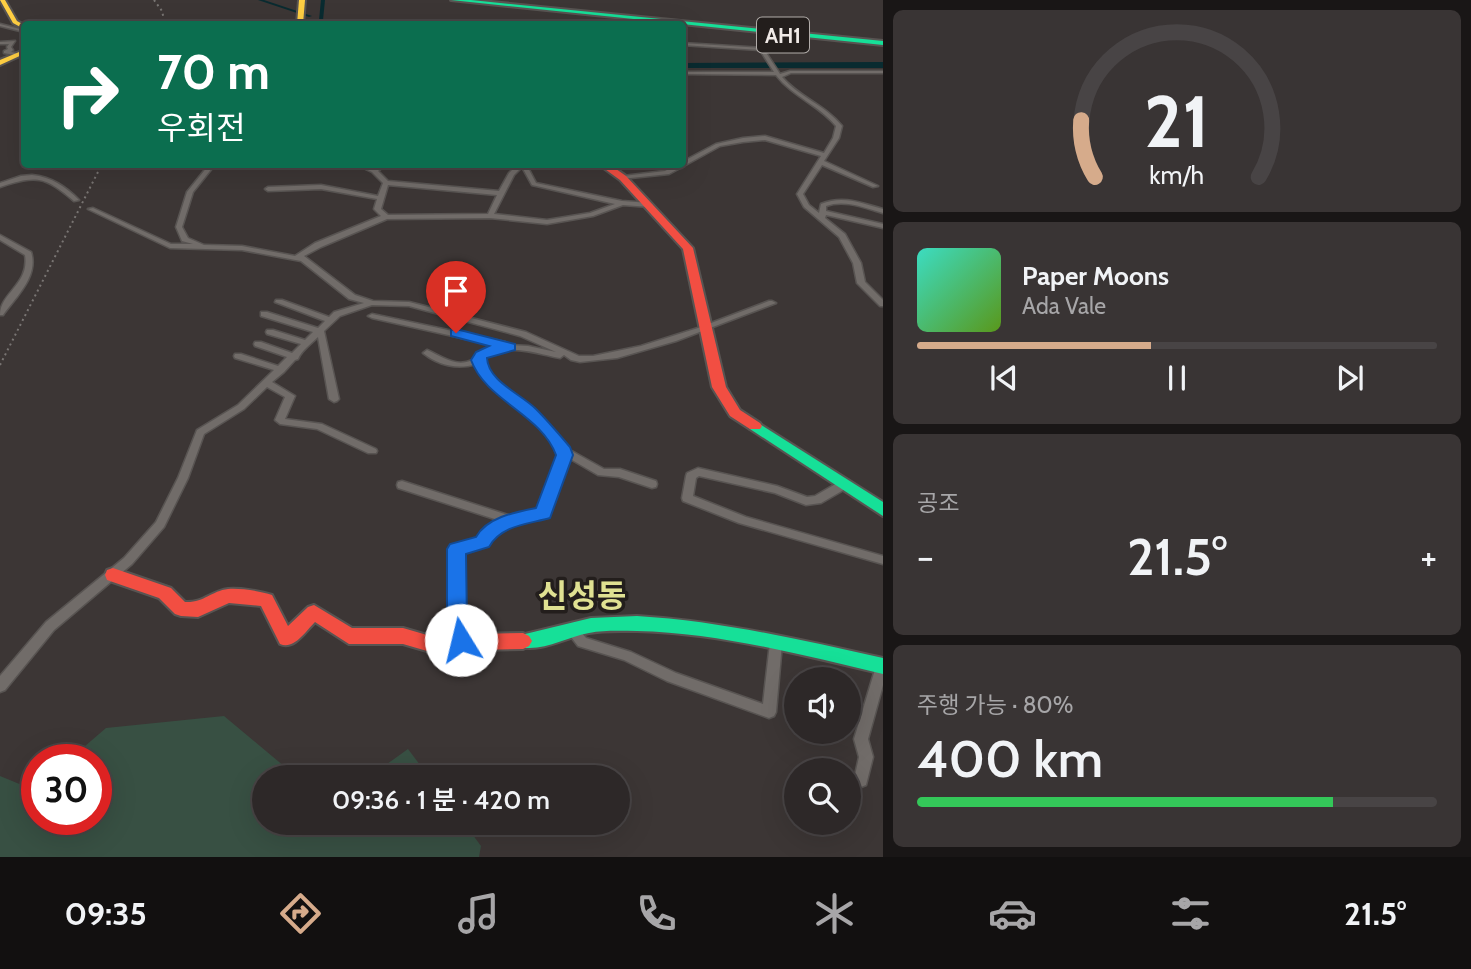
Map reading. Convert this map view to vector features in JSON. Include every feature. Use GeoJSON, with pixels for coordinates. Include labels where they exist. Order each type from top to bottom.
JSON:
{"type":"FeatureCollection","features":[{"type":"Feature","properties":{"kind":"main road","name":"AH1"},"geometry":{"type":"LineString","coordinates":[[439,0],[643,21]]}},
{"type":"Feature","properties":{"kind":"main road","name":"AH1"},"geometry":{"type":"LineString","coordinates":[[454,0],[659,21]]}},
{"type":"Feature","properties":{"kind":"main road"},"geometry":{"type":"LineString","coordinates":[[3,5],[21,27]]}},
{"type":"Feature","properties":{"kind":"main road","name":"AH1"},"geometry":{"type":"LineString","coordinates":[[686,24],[883,44]]}},
{"type":"Feature","properties":{"kind":"main road","name":"AH1"},"geometry":{"type":"LineString","coordinates":[[686,25],[883,44]]}},
{"type":"Feature","properties":{"kind":"main road"},"geometry":{"type":"LineString","coordinates":[[610,168],[630,178],[688,248],[719,387],[735,413],[883,510]]}},
{"type":"Feature","properties":{"kind":"main road"},"geometry":{"type":"LineString","coordinates":[[113,575],[165,593],[181,609],[191,611],[228,596],[241,595],[266,600],[286,639],[314,612],[349,636],[403,636],[427,643],[461,640],[537,641],[570,629],[597,624],[666,623],[712,628],[883,666]]}},
{"type":"Feature","properties":{"kind":"street"},"geometry":{"type":"LineString","coordinates":[[0,24],[21,28]]}},
{"type":"Feature","properties":{"kind":"street"},"geometry":{"type":"LineString","coordinates":[[0,43],[13,42],[9,47],[11,50],[6,52],[16,57]]}},
{"type":"Feature","properties":{"kind":"street"},"geometry":{"type":"LineString","coordinates":[[686,44],[761,49],[778,75],[801,98],[827,110],[839,126],[836,138],[800,194],[806,206],[823,215],[883,226]]}},
{"type":"Feature","properties":{"kind":"street"},"geometry":{"type":"LineString","coordinates":[[686,73],[778,75],[793,72],[883,72]]}},
{"type":"Feature","properties":{"kind":"street"},"geometry":{"type":"LineString","coordinates":[[686,163],[718,145],[765,138],[823,158],[875,186]]}},
{"type":"Feature","properties":{"kind":"street"},"geometry":{"type":"LineString","coordinates":[[208,248],[185,239],[179,227],[190,192],[209,168]]}},
{"type":"Feature","properties":{"kind":"street"},"geometry":{"type":"LineString","coordinates":[[366,168],[386,183],[502,193]]}},
{"type":"Feature","properties":{"kind":"street"},"geometry":{"type":"LineString","coordinates":[[374,172],[378,168]]}},
{"type":"Feature","properties":{"kind":"street"},"geometry":{"type":"LineString","coordinates":[[490,216],[510,174],[517,168]]}},
{"type":"Feature","properties":{"kind":"street"},"geometry":{"type":"LineString","coordinates":[[524,168],[534,184],[622,204],[650,205]]}},
{"type":"Feature","properties":{"kind":"street"},"geometry":{"type":"LineString","coordinates":[[630,178],[639,168]]}},
{"type":"Feature","properties":{"kind":"street"},"geometry":{"type":"LineString","coordinates":[[630,178],[667,173],[676,168]]}},
{"type":"Feature","properties":{"kind":"street"},"geometry":{"type":"LineString","coordinates":[[1,183],[37,175],[46,176],[76,200]]}},
{"type":"Feature","properties":{"kind":"street"},"geometry":{"type":"LineString","coordinates":[[386,183],[377,209],[386,217]]}},
{"type":"Feature","properties":{"kind":"street"},"geometry":{"type":"LineString","coordinates":[[268,189],[321,187],[381,198]]}},
{"type":"Feature","properties":{"kind":"street"},"geometry":{"type":"LineString","coordinates":[[883,211],[834,201],[823,205],[823,215],[842,236],[857,263],[861,283],[883,304]]}},
{"type":"Feature","properties":{"kind":"street"},"geometry":{"type":"LineString","coordinates":[[299,259],[304,251],[386,217],[490,216],[547,222],[591,215],[622,204]]}},
{"type":"Feature","properties":{"kind":"street"},"geometry":{"type":"LineString","coordinates":[[90,209],[162,243],[208,248],[242,248],[299,259],[342,291],[373,303]]}},
{"type":"Feature","properties":{"kind":"street"},"geometry":{"type":"LineString","coordinates":[[0,237],[28,254],[30,262],[28,274],[0,312]]}},
{"type":"Feature","properties":{"kind":"street"},"geometry":{"type":"LineString","coordinates":[[279,302],[331,320]]}},
{"type":"Feature","properties":{"kind":"street"},"geometry":{"type":"LineString","coordinates":[[0,686],[50,626],[113,575],[160,524],[183,478],[200,432],[241,407],[343,311],[373,303],[409,304],[523,334],[580,359]]}},
{"type":"Feature","properties":{"kind":"street"},"geometry":{"type":"LineString","coordinates":[[372,316],[510,347],[580,359],[600,359],[704,328],[772,303]]}},
{"type":"Feature","properties":{"kind":"street"},"geometry":{"type":"LineString","coordinates":[[264,314],[321,332]]}},
{"type":"Feature","properties":{"kind":"street"},"geometry":{"type":"LineString","coordinates":[[270,332],[308,344]]}},
{"type":"Feature","properties":{"kind":"street"},"geometry":{"type":"LineString","coordinates":[[321,332],[334,399]]}},
{"type":"Feature","properties":{"kind":"street"},"geometry":{"type":"LineString","coordinates":[[258,344],[295,356]]}},
{"type":"Feature","properties":{"kind":"street"},"geometry":{"type":"LineString","coordinates":[[427,353],[439,361],[467,365],[488,351],[510,347]]}},
{"type":"Feature","properties":{"kind":"street"},"geometry":{"type":"LineString","coordinates":[[238,356],[281,370]]}},
{"type":"Feature","properties":{"kind":"street"},"geometry":{"type":"LineString","coordinates":[[478,360],[490,380],[529,410],[564,451],[602,472],[620,473],[652,484]]}},
{"type":"Feature","properties":{"kind":"street"},"geometry":{"type":"LineString","coordinates":[[268,383],[290,396],[280,420],[283,422],[319,426],[372,451]]}},
{"type":"Feature","properties":{"kind":"street"},"geometry":{"type":"LineString","coordinates":[[461,640],[457,625],[457,549],[482,542],[485,536],[511,520],[543,513],[564,451]]}},
{"type":"Feature","properties":{"kind":"street"},"geometry":{"type":"LineString","coordinates":[[843,485],[817,500],[806,501],[778,490],[698,472],[691,475],[687,498],[743,520],[883,560]]}},
{"type":"Feature","properties":{"kind":"street"},"geometry":{"type":"LineString","coordinates":[[402,485],[511,520]]}},
{"type":"Feature","properties":{"kind":"street"},"geometry":{"type":"LineString","coordinates":[[570,629],[582,642],[627,656],[672,677],[769,712],[776,643]]}},
{"type":"Feature","properties":{"kind":"street"},"geometry":{"type":"LineString","coordinates":[[861,776],[866,757],[862,739],[880,673],[883,672]]}},
{"type":"Feature","properties":{"kind":"green space"},"geometry":{"type":"Polygon","coordinates":[[[224,716],[283,765],[252,765],[252,835],[473,835],[481,846],[479,857],[0,857],[0,776],[21,785],[21,835],[112,835],[112,744],[87,744],[106,728],[224,716]]]}},
{"type":"Feature","properties":{"kind":"green space"},"geometry":{"type":"Polygon","coordinates":[[[408,749],[420,765],[386,765],[408,749]]]}},
{"type":"Feature","properties":{"kind":"water"},"geometry":{"type":"Polygon","coordinates":[[[883,62],[883,68],[686,68],[686,63],[883,62]]]}},
{"type":"Feature","properties":{"kind":"waterway"},"geometry":{"type":"LineString","coordinates":[[260,0],[310,16]]}},
{"type":"Feature","properties":{"kind":"waterway"},"geometry":{"type":"LineString","coordinates":[[321,20],[323,0]]}},
{"type":"Feature","properties":{"kind":"railway"},"geometry":{"type":"LineString","coordinates":[[154,0],[162,11],[164,21]]}},
{"type":"Feature","properties":{"kind":"railway"},"geometry":{"type":"LineString","coordinates":[[0,365],[100,168]]}},
{"type":"Feature","properties":{"kind":"traffic: fast"},"geometry":{"type":"LineString","coordinates":[[454,0],[664,21]]}},
{"type":"Feature","properties":{"kind":"traffic: fast"},"geometry":{"type":"LineString","coordinates":[[686,23],[883,43]]}},
{"type":"Feature","properties":{"kind":"traffic: fast"},"geometry":{"type":"LineString","coordinates":[[755,426],[883,510]]}},
{"type":"Feature","properties":{"kind":"traffic: fast"},"geometry":{"type":"LineString","coordinates":[[523,641],[591,625],[673,626],[778,642],[883,666]]}},
{"type":"Feature","properties":{"kind":"traffic: slow"},"geometry":{"type":"LineString","coordinates":[[2,0],[15,22],[21,25]]}},
{"type":"Feature","properties":{"kind":"traffic: slow"},"geometry":{"type":"LineString","coordinates":[[300,21],[302,0]]}},
{"type":"Feature","properties":{"kind":"traffic: slow"},"geometry":{"type":"LineString","coordinates":[[0,63],[21,53]]}},
{"type":"Feature","properties":{"kind":"traffic: jam"},"geometry":{"type":"LineString","coordinates":[[608,168],[623,178],[688,248],[719,387],[735,413],[755,426]]}},
{"type":"Feature","properties":{"kind":"traffic: jam"},"geometry":{"type":"LineString","coordinates":[[113,575],[165,593],[181,609],[198,610],[228,596],[266,600],[286,639],[314,612],[349,636],[403,636],[427,643],[523,641]]}},
{"type":"Feature","properties":{"kind":"district","name":"신성동"},"geometry":{"type":"Point","coordinates":[582,595]}},
{"type":"Feature","properties":{"kind":"route"},"geometry":{"type":"LineString","coordinates":[[456,333],[510,347],[498,348],[481,355],[478,360],[482,369],[490,380],[529,410],[564,451],[543,513],[511,520],[485,536],[482,542],[457,549],[457,625],[461,640]]}}]}
